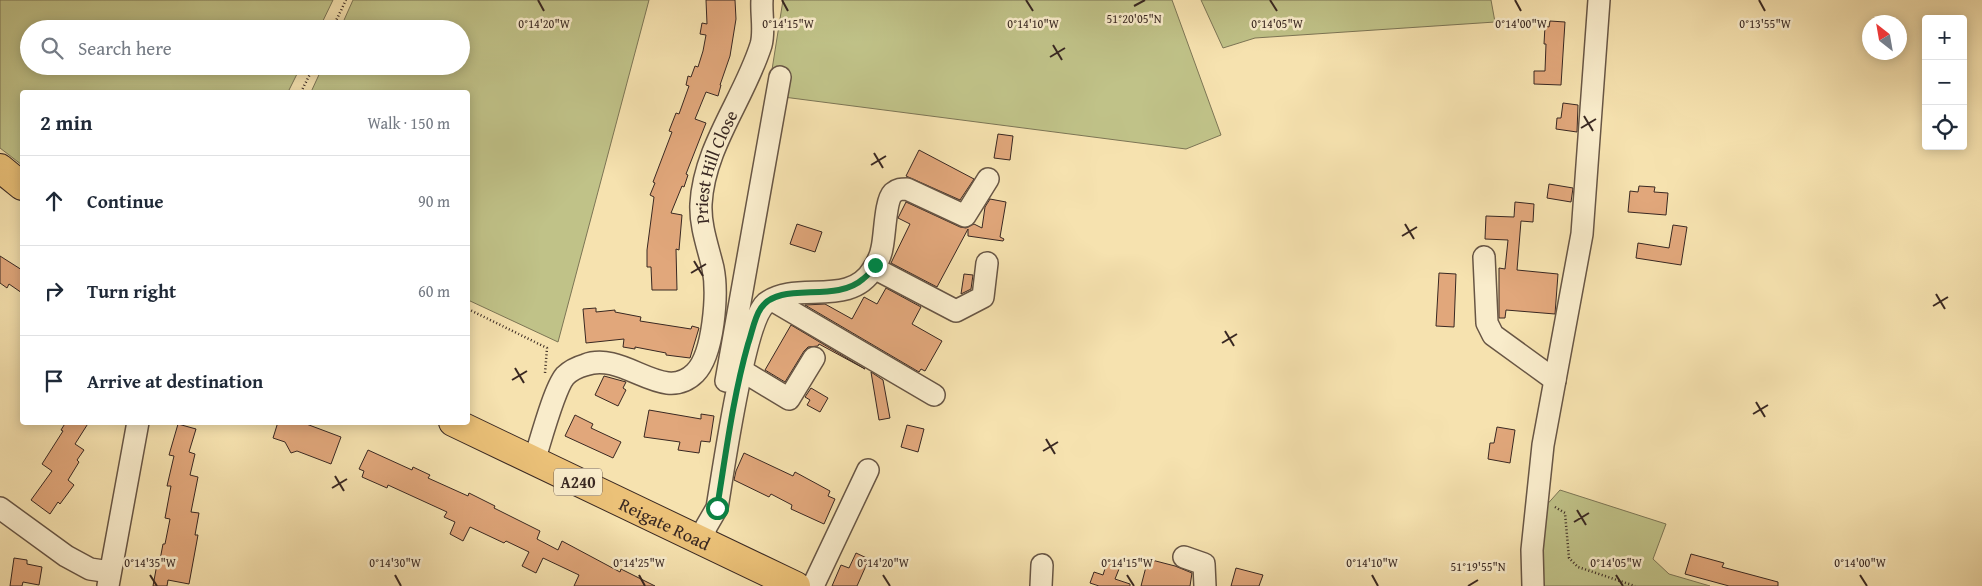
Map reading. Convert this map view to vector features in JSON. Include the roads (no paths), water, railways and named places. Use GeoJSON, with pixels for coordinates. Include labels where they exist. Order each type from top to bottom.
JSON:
{"type":"FeatureCollection","features":[{"type":"Feature","properties":{"kind":"highway"},"geometry":{"type":"LineString","coordinates":[[0,168],[20,184]]}},
{"type":"Feature","properties":{"kind":"highway","name":"Reigate Road"},"geometry":{"type":"LineString","coordinates":[[458,425],[534,462],[705,534],[796,586]]}},
{"type":"Feature","properties":{"kind":"street","name":"Priest Hill Close"},"geometry":{"type":"LineString","coordinates":[[534,462],[558,389],[565,376],[573,370],[589,363],[610,362],[655,382],[667,384],[686,380],[693,375],[704,360],[709,343],[714,309],[714,279],[702,221],[702,195],[711,160],[761,44],[762,0]]}},
{"type":"Feature","properties":{"kind":"street"},"geometry":{"type":"LineString","coordinates":[[1533,586],[1532,550],[1543,445],[1582,234],[1599,0]]}},
{"type":"Feature","properties":{"kind":"street"},"geometry":{"type":"LineString","coordinates":[[705,534],[704,510],[733,334],[780,77]]}},
{"type":"Feature","properties":{"kind":"street"},"geometry":{"type":"LineString","coordinates":[[705,534],[717,508],[741,370],[755,321],[761,308],[785,294],[835,292],[857,284],[874,268],[882,250],[892,194],[899,189],[907,189],[965,216],[988,179]]}},
{"type":"Feature","properties":{"kind":"street"},"geometry":{"type":"LineString","coordinates":[[1484,258],[1487,323],[1493,335],[1555,380]]}},
{"type":"Feature","properties":{"kind":"street"},"geometry":{"type":"LineString","coordinates":[[874,268],[956,311],[983,297],[987,263]]}},
{"type":"Feature","properties":{"kind":"street"},"geometry":{"type":"LineString","coordinates":[[772,300],[934,395]]}},
{"type":"Feature","properties":{"kind":"street"},"geometry":{"type":"LineString","coordinates":[[741,370],[789,399],[814,358]]}},
{"type":"Feature","properties":{"kind":"street"},"geometry":{"type":"LineString","coordinates":[[0,508],[66,556],[109,579],[137,425]]}},
{"type":"Feature","properties":{"kind":"street"},"geometry":{"type":"LineString","coordinates":[[812,586],[868,470]]}},
{"type":"Feature","properties":{"kind":"street"},"geometry":{"type":"LineString","coordinates":[[1184,557],[1204,564],[1205,586]]}}]}
